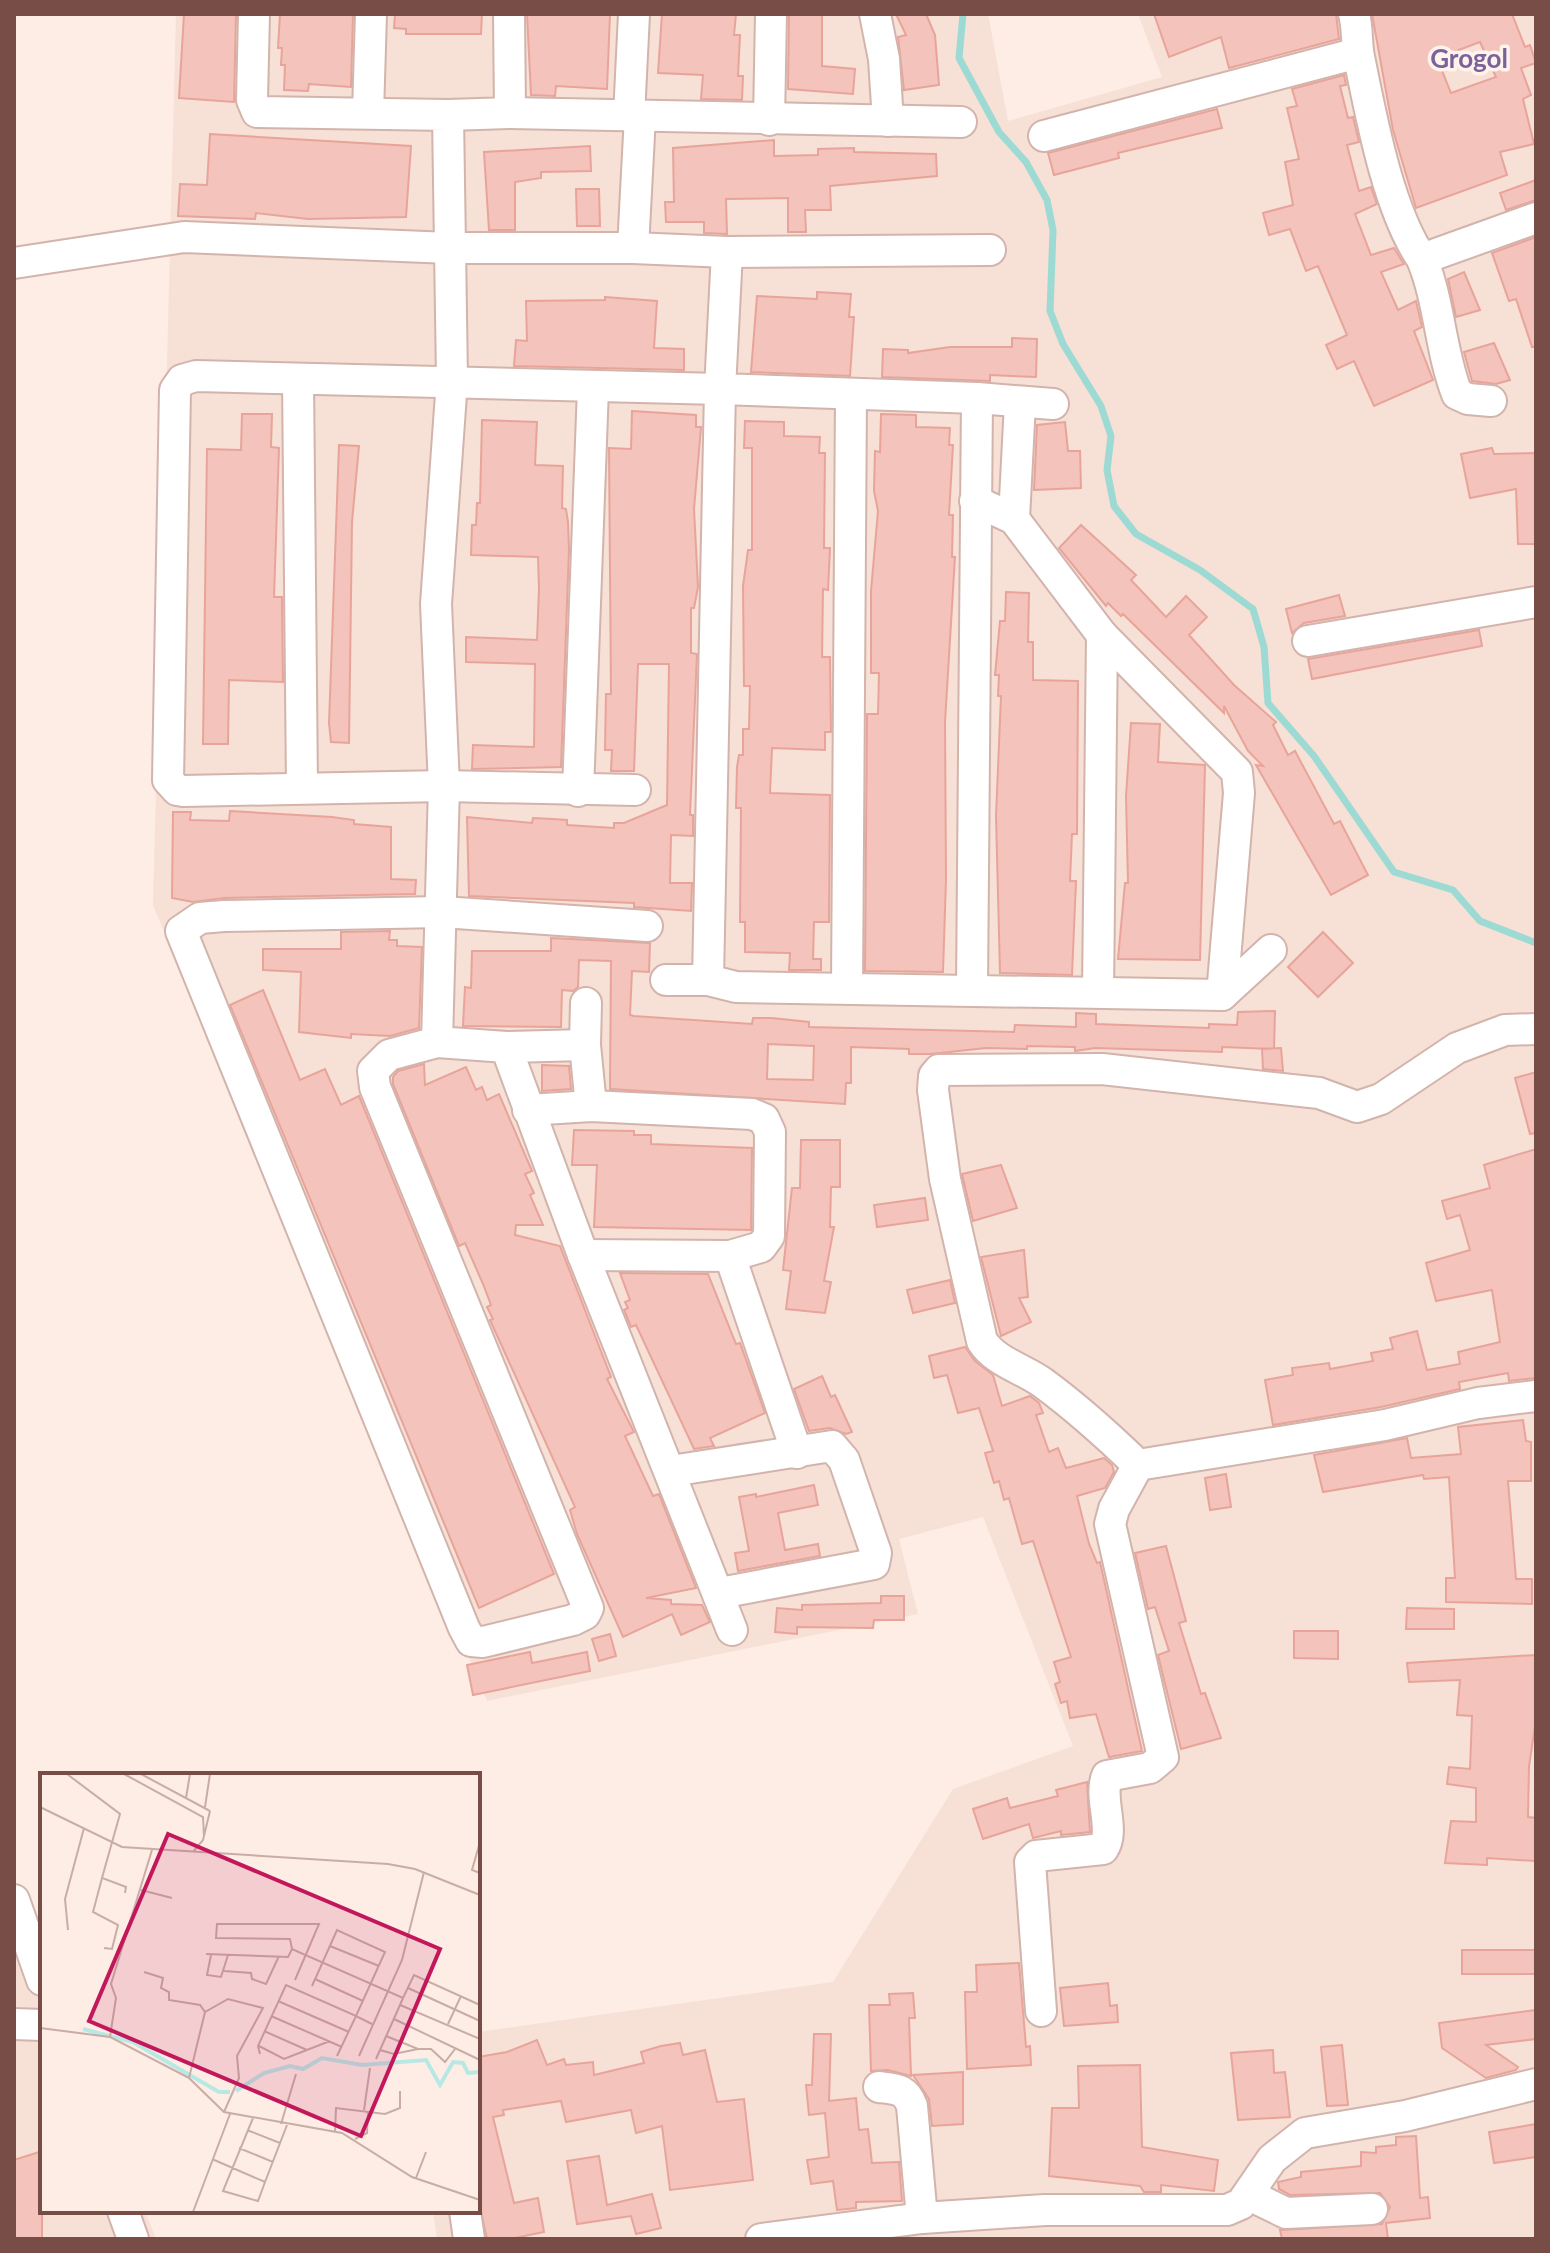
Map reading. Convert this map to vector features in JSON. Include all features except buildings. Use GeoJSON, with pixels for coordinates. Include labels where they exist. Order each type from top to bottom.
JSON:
{"type":"FeatureCollection","features":[{"type":"Feature","properties":{"kind":"street"},"geometry":{"type":"LineString","coordinates":[[254,14],[252,100],[257,112],[510,113],[961,122]]}},
{"type":"Feature","properties":{"kind":"street"},"geometry":{"type":"LineString","coordinates":[[368,113],[371,14]]}},
{"type":"Feature","properties":{"kind":"street"},"geometry":{"type":"LineString","coordinates":[[509,14],[510,113]]}},
{"type":"Feature","properties":{"kind":"street"},"geometry":{"type":"LineString","coordinates":[[633,248],[634,14]]}},
{"type":"Feature","properties":{"kind":"street"},"geometry":{"type":"LineString","coordinates":[[769,120],[771,14]]}},
{"type":"Feature","properties":{"kind":"street"},"geometry":{"type":"LineString","coordinates":[[875,14],[884,59],[888,121]]}},
{"type":"Feature","properties":{"kind":"street"},"geometry":{"type":"LineString","coordinates":[[1361,16],[1358,53],[1384,168],[1412,243],[1434,288],[1446,362],[1457,394],[1468,399],[1491,401]]}},
{"type":"Feature","properties":{"kind":"street"},"geometry":{"type":"LineString","coordinates":[[1044,136],[1358,53]]}},
{"type":"Feature","properties":{"kind":"street"},"geometry":{"type":"LineString","coordinates":[[437,1042],[444,786],[436,604],[452,380],[448,115]]}},
{"type":"Feature","properties":{"kind":"street"},"geometry":{"type":"LineString","coordinates":[[1422,259],[1536,218]]}},
{"type":"Feature","properties":{"kind":"street"},"geometry":{"type":"LineString","coordinates":[[14,263],[184,237],[450,248],[633,248],[727,252],[990,250]]}},
{"type":"Feature","properties":{"kind":"street"},"geometry":{"type":"LineString","coordinates":[[708,980],[720,389],[727,252]]}},
{"type":"Feature","properties":{"kind":"street"},"geometry":{"type":"LineString","coordinates":[[635,790],[444,786],[177,790],[168,780],[175,390],[182,380],[196,376],[452,380],[593,388],[977,398],[1053,404]]}},
{"type":"Feature","properties":{"kind":"street"},"geometry":{"type":"LineString","coordinates":[[298,379],[302,787]]}},
{"type":"Feature","properties":{"kind":"street"},"geometry":{"type":"LineString","coordinates":[[578,791],[593,388]]}},
{"type":"Feature","properties":{"kind":"street"},"geometry":{"type":"LineString","coordinates":[[847,988],[851,395]]}},
{"type":"Feature","properties":{"kind":"street"},"geometry":{"type":"LineString","coordinates":[[972,990],[977,398]]}},
{"type":"Feature","properties":{"kind":"street"},"geometry":{"type":"LineString","coordinates":[[1014,519],[1020,403]]}},
{"type":"Feature","properties":{"kind":"street"},"geometry":{"type":"LineString","coordinates":[[975,501],[1014,519],[1102,635],[1237,772],[1239,793],[1222,995]]}},
{"type":"Feature","properties":{"kind":"street"},"geometry":{"type":"LineString","coordinates":[[1308,641],[1536,602]]}},
{"type":"Feature","properties":{"kind":"street"},"geometry":{"type":"LineString","coordinates":[[1098,992],[1102,635]]}},
{"type":"Feature","properties":{"kind":"street"},"geometry":{"type":"LineString","coordinates":[[585,1045],[506,1047],[437,1042],[381,1060],[373,1071],[375,1087],[588,1608],[585,1614],[573,1620],[483,1642],[471,1641],[181,938],[181,931],[188,924],[224,916],[442,912],[647,926]]}},
{"type":"Feature","properties":{"kind":"street"},"geometry":{"type":"LineString","coordinates":[[666,980],[708,980],[736,987],[1222,995],[1271,950]]}},
{"type":"Feature","properties":{"kind":"street"},"geometry":{"type":"LineString","coordinates":[[586,1003],[585,1045],[591,1106]]}},
{"type":"Feature","properties":{"kind":"street"},"geometry":{"type":"LineString","coordinates":[[1138,1465],[1084,1414],[1040,1381],[994,1354],[982,1341],[945,1179],[933,1090],[934,1076],[939,1070],[1102,1069],[1319,1093],[1357,1107],[1381,1099],[1457,1048],[1505,1030],[1536,1029]]}},
{"type":"Feature","properties":{"kind":"street"},"geometry":{"type":"LineString","coordinates":[[506,1047],[583,1255],[720,1593],[732,1630]]}},
{"type":"Feature","properties":{"kind":"street"},"geometry":{"type":"LineString","coordinates":[[528,1110],[591,1106],[752,1114],[764,1119],[770,1132],[769,1236],[761,1247],[730,1256],[583,1255]]}},
{"type":"Feature","properties":{"kind":"street"},"geometry":{"type":"LineString","coordinates":[[730,1256],[797,1453]]}},
{"type":"Feature","properties":{"kind":"street"},"geometry":{"type":"LineString","coordinates":[[1138,1465],[1385,1425],[1478,1403],[1536,1396]]}},
{"type":"Feature","properties":{"kind":"street"},"geometry":{"type":"LineString","coordinates":[[671,1471],[832,1446],[841,1453],[876,1553],[874,1564],[720,1593]]}},
{"type":"Feature","properties":{"kind":"street"},"geometry":{"type":"LineString","coordinates":[[1041,2011],[1031,1859],[1103,1849],[1107,1842],[1104,1795],[1107,1776],[1150,1768],[1163,1757],[1110,1524],[1114,1509],[1138,1465]]}},
{"type":"Feature","properties":{"kind":"street"},"geometry":{"type":"LineString","coordinates":[[14,1900],[31,1969]]}},
{"type":"Feature","properties":{"kind":"street"},"geometry":{"type":"LineString","coordinates":[[14,2024],[40,2025]]}},
{"type":"Feature","properties":{"kind":"street"},"geometry":{"type":"LineString","coordinates":[[761,2239],[812,2236],[922,2218],[1045,2210],[1227,2210],[1249,2195],[1272,2159],[1305,2133],[1405,2116],[1536,2084]]}},
{"type":"Feature","properties":{"kind":"street"},"geometry":{"type":"LineString","coordinates":[[879,2087],[901,2089],[908,2095],[912,2106],[922,2218]]}},
{"type":"Feature","properties":{"kind":"street"},"geometry":{"type":"LineString","coordinates":[[1249,2195],[1286,2213],[1372,2209]]}},
{"type":"Feature","properties":{"kind":"street"},"geometry":{"type":"LineString","coordinates":[[124,2213],[133,2239]]}},
{"type":"Feature","properties":{"kind":"street"},"geometry":{"type":"LineString","coordinates":[[465,2213],[469,2239]]}},
{"type":"Feature","properties":{"kind":"shaded area"},"geometry":{"type":"Polygon","coordinates":[[[176,14],[988,14],[1008,121],[1162,77],[1138,14],[1536,14],[1536,2239],[437,2239],[433,2213],[480,2213],[480,2032],[833,1982],[953,1789],[1073,1746],[983,1517],[899,1539],[918,1614],[487,1701],[153,905],[176,14]]]}},
{"type":"Feature","properties":{"kind":"shaded area"},"geometry":{"type":"Polygon","coordinates":[[[36,1914],[40,1925],[40,2213],[146,2213],[156,2239],[14,2239],[14,1920],[36,1914]]]}},
{"type":"Feature","properties":{"kind":"waterway"},"geometry":{"type":"LineString","coordinates":[[963,14],[959,58],[999,132],[1026,162],[1047,200],[1053,230],[1050,311],[1063,344],[1101,406],[1111,436],[1107,470],[1114,506],[1136,534],[1200,570],[1253,609],[1264,647],[1268,703],[1314,756],[1394,872],[1453,890],[1480,921],[1536,943]]}},
{"type":"Feature","properties":{"kind":"district","name":"Grogol"},"geometry":{"type":"Point","coordinates":[1469,58]}}]}
